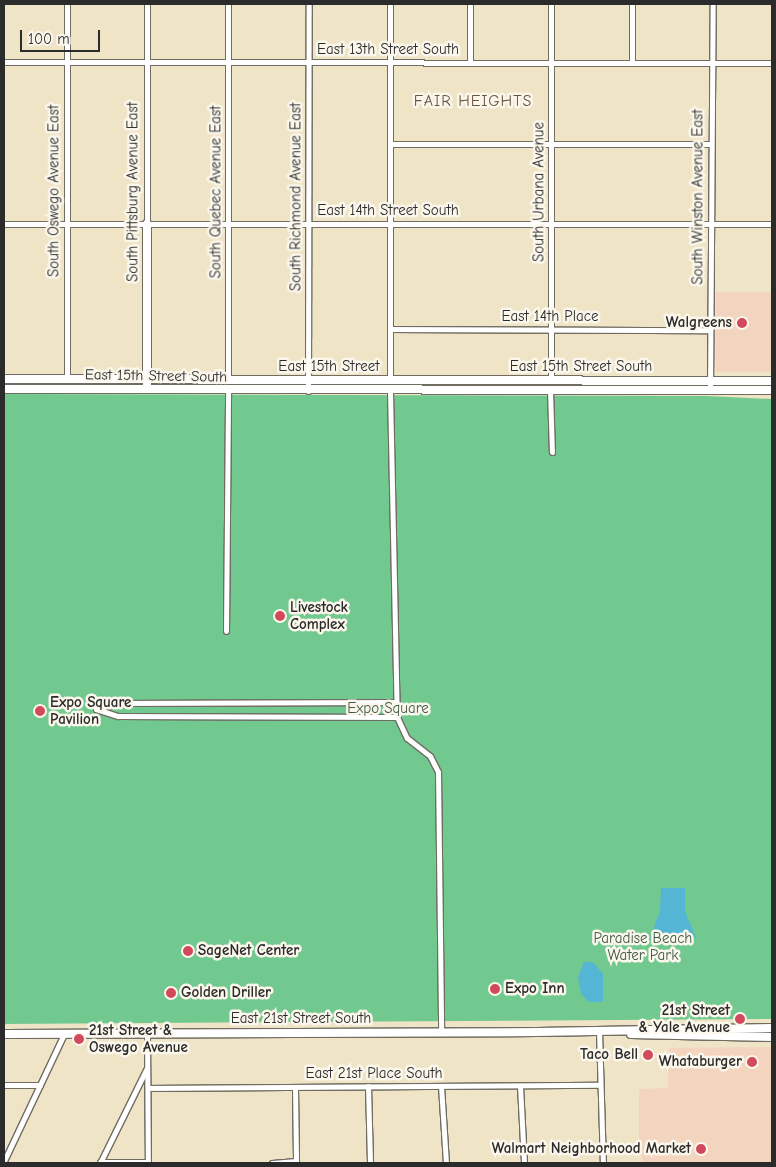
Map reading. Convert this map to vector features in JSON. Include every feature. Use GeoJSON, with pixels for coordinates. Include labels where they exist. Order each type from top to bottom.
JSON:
{"type":"FeatureCollection","features":[{"type":"Feature","properties":{"kind":"main road","name":"South Pittsburg Avenue East"},"geometry":{"type":"LineString","coordinates":[[146,390],[147,224]]}},
{"type":"Feature","properties":{"kind":"main road","name":"East 15th Street South"},"geometry":{"type":"LineString","coordinates":[[4,379],[269,381]]}},
{"type":"Feature","properties":{"kind":"main road"},"geometry":{"type":"LineString","coordinates":[[67,379],[67,389]]}},
{"type":"Feature","properties":{"kind":"main road"},"geometry":{"type":"LineString","coordinates":[[550,390],[551,380]]}},
{"type":"Feature","properties":{"kind":"main road"},"geometry":{"type":"LineString","coordinates":[[228,381],[228,391]]}},
{"type":"Feature","properties":{"kind":"main road","name":"East 15th Street"},"geometry":{"type":"LineString","coordinates":[[269,381],[390,381]]}},
{"type":"Feature","properties":{"kind":"main road","name":"East 15th Street South"},"geometry":{"type":"LineString","coordinates":[[390,381],[772,381]]}},
{"type":"Feature","properties":{"kind":"main road"},"geometry":{"type":"LineString","coordinates":[[390,381],[390,391]]}},
{"type":"Feature","properties":{"kind":"main road","name":"East 15th Street South"},"geometry":{"type":"LineString","coordinates":[[4,389],[308,390]]}},
{"type":"Feature","properties":{"kind":"main road","name":"East 15th Street"},"geometry":{"type":"LineString","coordinates":[[308,390],[390,391]]}},
{"type":"Feature","properties":{"kind":"main road","name":"East 15th Street South"},"geometry":{"type":"LineString","coordinates":[[390,391],[772,390]]}},
{"type":"Feature","properties":{"kind":"main road","name":"East 21st Street South"},"geometry":{"type":"LineString","coordinates":[[4,1034],[599,1031],[772,1028]]}},
{"type":"Feature","properties":{"kind":"main road","name":"East 21st Street South"},"geometry":{"type":"LineString","coordinates":[[599,1031],[673,1037],[772,1037]]}},
{"type":"Feature","properties":{"kind":"street","name":"South Oswego Avenue East"},"geometry":{"type":"LineString","coordinates":[[67,4],[67,379]]}},
{"type":"Feature","properties":{"kind":"street","name":"South Pittsburg Avenue East"},"geometry":{"type":"LineString","coordinates":[[147,4],[147,224]]}},
{"type":"Feature","properties":{"kind":"street","name":"South Quebec Avenue East"},"geometry":{"type":"LineString","coordinates":[[228,4],[228,381]]}},
{"type":"Feature","properties":{"kind":"street","name":"South Richmond Avenue East"},"geometry":{"type":"LineString","coordinates":[[308,390],[309,4]]}},
{"type":"Feature","properties":{"kind":"street"},"geometry":{"type":"LineString","coordinates":[[390,4],[390,381]]}},
{"type":"Feature","properties":{"kind":"street"},"geometry":{"type":"LineString","coordinates":[[470,4],[470,62]]}},
{"type":"Feature","properties":{"kind":"street","name":"South Urbana Avenue"},"geometry":{"type":"LineString","coordinates":[[551,4],[551,380]]}},
{"type":"Feature","properties":{"kind":"street"},"geometry":{"type":"LineString","coordinates":[[632,4],[632,62]]}},
{"type":"Feature","properties":{"kind":"street","name":"South Winston Avenue East"},"geometry":{"type":"LineString","coordinates":[[710,390],[710,144],[713,4]]}},
{"type":"Feature","properties":{"kind":"street","name":"East 13th Street South"},"geometry":{"type":"LineString","coordinates":[[4,62],[772,63]]}},
{"type":"Feature","properties":{"kind":"street"},"geometry":{"type":"LineString","coordinates":[[390,144],[710,144]]}},
{"type":"Feature","properties":{"kind":"street","name":"East 14th Street South"},"geometry":{"type":"LineString","coordinates":[[4,224],[772,224]]}},
{"type":"Feature","properties":{"kind":"street","name":"East 14th Place"},"geometry":{"type":"LineString","coordinates":[[390,329],[710,330]]}},
{"type":"Feature","properties":{"kind":"street"},"geometry":{"type":"LineString","coordinates":[[550,390],[552,452]]}},
{"type":"Feature","properties":{"kind":"street"},"geometry":{"type":"LineString","coordinates":[[226,632],[228,391]]}},
{"type":"Feature","properties":{"kind":"street"},"geometry":{"type":"LineString","coordinates":[[390,391],[396,716],[408,738],[430,756],[438,772],[441,1032]]}},
{"type":"Feature","properties":{"kind":"street"},"geometry":{"type":"LineString","coordinates":[[396,702],[117,702],[96,709],[118,716],[396,716]]}},
{"type":"Feature","properties":{"kind":"street"},"geometry":{"type":"LineString","coordinates":[[599,1031],[603,1163]]}},
{"type":"Feature","properties":{"kind":"street"},"geometry":{"type":"LineString","coordinates":[[148,1033],[148,1065],[148,1163],[100,1163],[148,1065]]}},
{"type":"Feature","properties":{"kind":"street"},"geometry":{"type":"LineString","coordinates":[[4,1161],[64,1034]]}},
{"type":"Feature","properties":{"kind":"street"},"geometry":{"type":"LineString","coordinates":[[4,1085],[40,1085]]}},
{"type":"Feature","properties":{"kind":"street","name":"East 21st Place South"},"geometry":{"type":"LineString","coordinates":[[148,1088],[600,1085]]}},
{"type":"Feature","properties":{"kind":"street"},"geometry":{"type":"LineString","coordinates":[[368,1086],[370,1163]]}},
{"type":"Feature","properties":{"kind":"street"},"geometry":{"type":"LineString","coordinates":[[441,1086],[446,1163]]}},
{"type":"Feature","properties":{"kind":"street"},"geometry":{"type":"LineString","coordinates":[[520,1086],[524,1163]]}},
{"type":"Feature","properties":{"kind":"street"},"geometry":{"type":"LineString","coordinates":[[272,1163],[296,1162],[295,1087]]}},
{"type":"Feature","properties":{"kind":"shaded area"},"geometry":{"type":"Polygon","coordinates":[[[716,292],[772,292],[772,372],[716,372],[716,292]]]}},
{"type":"Feature","properties":{"kind":"shaded area"},"geometry":{"type":"Polygon","coordinates":[[[772,1047],[772,1163],[643,1163],[639,1141],[639,1089],[668,1088],[669,1048],[772,1047]]]}},
{"type":"Feature","properties":{"kind":"green space","name":"Expo Square"},"geometry":{"type":"Polygon","coordinates":[[[4,394],[707,396],[772,399],[772,1019],[4,1024],[4,394]]]}},
{"type":"Feature","properties":{"kind":"water"},"geometry":{"type":"Polygon","coordinates":[[[661,888],[685,888],[685,911],[696,938],[672,943],[650,938],[660,911],[661,888]]]}},
{"type":"Feature","properties":{"kind":"water"},"geometry":{"type":"Polygon","coordinates":[[[584,962],[593,962],[603,974],[603,1002],[589,1002],[581,994],[578,977],[584,962]]]}},
{"type":"Feature","properties":{"kind":"place","name":"Walgreens"},"geometry":{"type":"Point","coordinates":[742,323]}},
{"type":"Feature","properties":{"kind":"place","name":"Livestock Complex"},"geometry":{"type":"Point","coordinates":[280,616]}},
{"type":"Feature","properties":{"kind":"place","name":"Expo Square Pavilion"},"geometry":{"type":"Point","coordinates":[40,711]}},
{"type":"Feature","properties":{"kind":"place","name":"SageNet Center"},"geometry":{"type":"Point","coordinates":[188,951]}},
{"type":"Feature","properties":{"kind":"place","name":"Expo Inn"},"geometry":{"type":"Point","coordinates":[495,989]}},
{"type":"Feature","properties":{"kind":"place","name":"Golden Driller"},"geometry":{"type":"Point","coordinates":[171,993]}},
{"type":"Feature","properties":{"kind":"place","name":"21st Street & Yale Avenue"},"geometry":{"type":"Point","coordinates":[740,1019]}},
{"type":"Feature","properties":{"kind":"place","name":"21st Street & Oswego Avenue"},"geometry":{"type":"Point","coordinates":[79,1039]}},
{"type":"Feature","properties":{"kind":"place","name":"Taco Bell"},"geometry":{"type":"Point","coordinates":[648,1055]}},
{"type":"Feature","properties":{"kind":"place","name":"Whataburger"},"geometry":{"type":"Point","coordinates":[752,1062]}},
{"type":"Feature","properties":{"kind":"place","name":"Walmart Neighborhood Market"},"geometry":{"type":"Point","coordinates":[701,1149]}},
{"type":"Feature","properties":{"kind":"district","name":"FAIR HEIGHTS"},"geometry":{"type":"Point","coordinates":[473,101]}},
{"type":"Feature","properties":{"kind":"park label","name":"Paradise Beach Water Park"},"geometry":{"type":"Point","coordinates":[643,946]}}]}
